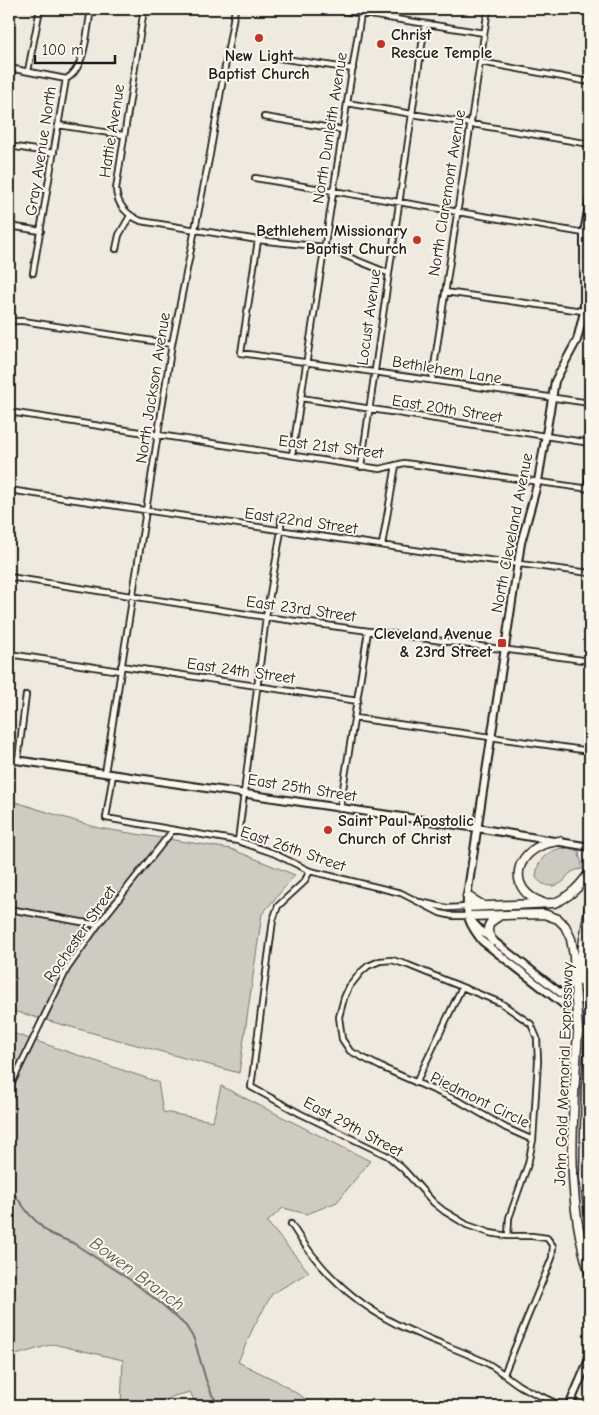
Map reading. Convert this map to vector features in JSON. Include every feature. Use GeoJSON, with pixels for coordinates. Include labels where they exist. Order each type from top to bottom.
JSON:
{"type":"FeatureCollection","features":[{"type":"Feature","properties":{"kind":"highway"},"geometry":{"type":"LineString","coordinates":[[545,903],[533,899],[524,892],[520,880],[521,863],[528,854],[540,845],[559,841]]}},
{"type":"Feature","properties":{"kind":"highway"},"geometry":{"type":"LineString","coordinates":[[467,907],[554,903],[577,889],[590,872]]}},
{"type":"Feature","properties":{"kind":"highway"},"geometry":{"type":"LineString","coordinates":[[467,896],[475,902],[492,906]]}},
{"type":"Feature","properties":{"kind":"highway","name":"John Gold Memorial Expressway"},"geometry":{"type":"LineString","coordinates":[[589,1271],[577,1223],[573,1180],[578,986],[590,903]]}},
{"type":"Feature","properties":{"kind":"highway"},"geometry":{"type":"LineString","coordinates":[[468,916],[544,914],[562,922],[571,939],[578,986]]}},
{"type":"Feature","properties":{"kind":"highway"},"geometry":{"type":"LineString","coordinates":[[492,941],[487,931],[489,924],[502,916]]}},
{"type":"Feature","properties":{"kind":"highway","name":"John Gold Memorial Expressway"},"geometry":{"type":"LineString","coordinates":[[590,971],[590,1036],[586,1087],[584,1178],[590,1219]]}},
{"type":"Feature","properties":{"kind":"street"},"geometry":{"type":"LineString","coordinates":[[28,71],[40,9]]}},
{"type":"Feature","properties":{"kind":"street","name":"Gray Avenue North"},"geometry":{"type":"LineString","coordinates":[[33,272],[66,79],[76,70],[82,56],[91,9]]}},
{"type":"Feature","properties":{"kind":"street","name":"Hattie Avenue"},"geometry":{"type":"LineString","coordinates":[[130,216],[124,210],[116,194],[123,135],[144,9]]}},
{"type":"Feature","properties":{"kind":"street","name":"North Jackson Avenue"},"geometry":{"type":"LineString","coordinates":[[105,773],[172,344],[212,145],[235,9]]}},
{"type":"Feature","properties":{"kind":"street"},"geometry":{"type":"LineString","coordinates":[[332,9],[484,33]]}},
{"type":"Feature","properties":{"kind":"street","name":"North Claremont Avenue"},"geometry":{"type":"LineString","coordinates":[[432,380],[488,9]]}},
{"type":"Feature","properties":{"kind":"street","name":"North Dunleith Avenue"},"geometry":{"type":"LineString","coordinates":[[292,455],[361,14]]}},
{"type":"Feature","properties":{"kind":"street","name":"Locust Avenue"},"geometry":{"type":"LineString","coordinates":[[361,466],[425,24]]}},
{"type":"Feature","properties":{"kind":"street"},"geometry":{"type":"LineString","coordinates":[[272,57],[352,69]]}},
{"type":"Feature","properties":{"kind":"street"},"geometry":{"type":"LineString","coordinates":[[480,62],[590,82]]}},
{"type":"Feature","properties":{"kind":"street"},"geometry":{"type":"LineString","coordinates":[[9,68],[66,79]]}},
{"type":"Feature","properties":{"kind":"street"},"geometry":{"type":"LineString","coordinates":[[347,103],[590,144]]}},
{"type":"Feature","properties":{"kind":"street"},"geometry":{"type":"LineString","coordinates":[[264,117],[343,130]]}},
{"type":"Feature","properties":{"kind":"street"},"geometry":{"type":"LineString","coordinates":[[58,125],[123,135]]}},
{"type":"Feature","properties":{"kind":"street"},"geometry":{"type":"LineString","coordinates":[[9,146],[54,153]]}},
{"type":"Feature","properties":{"kind":"street"},"geometry":{"type":"LineString","coordinates":[[255,178],[587,233]]}},
{"type":"Feature","properties":{"kind":"street","name":"North Cleveland Avenue"},"geometry":{"type":"LineString","coordinates":[[468,916],[467,896],[504,648],[526,522],[538,481],[555,380],[577,340],[587,312],[587,233],[590,200]]}},
{"type":"Feature","properties":{"kind":"street"},"geometry":{"type":"LineString","coordinates":[[116,249],[118,235],[130,216],[141,221],[258,240],[324,247],[388,273]]}},
{"type":"Feature","properties":{"kind":"street"},"geometry":{"type":"LineString","coordinates":[[9,226],[41,231]]}},
{"type":"Feature","properties":{"kind":"street","name":"Bethlehem Lane"},"geometry":{"type":"LineString","coordinates":[[258,240],[241,353],[590,402]]}},
{"type":"Feature","properties":{"kind":"street"},"geometry":{"type":"LineString","coordinates":[[445,292],[587,312]]}},
{"type":"Feature","properties":{"kind":"street"},"geometry":{"type":"LineString","coordinates":[[9,321],[23,321],[172,344]]}},
{"type":"Feature","properties":{"kind":"street","name":"East 20th Street"},"geometry":{"type":"LineString","coordinates":[[301,398],[368,410],[590,443]]}},
{"type":"Feature","properties":{"kind":"street","name":"East 21st Street"},"geometry":{"type":"LineString","coordinates":[[9,412],[380,469],[404,463],[588,489]]}},
{"type":"Feature","properties":{"kind":"street"},"geometry":{"type":"LineString","coordinates":[[382,545],[396,465]]}},
{"type":"Feature","properties":{"kind":"street"},"geometry":{"type":"LineString","coordinates":[[588,489],[590,465]]}},
{"type":"Feature","properties":{"kind":"street","name":"East 22nd Street"},"geometry":{"type":"LineString","coordinates":[[9,490],[281,531],[590,573]]}},
{"type":"Feature","properties":{"kind":"street"},"geometry":{"type":"LineString","coordinates":[[238,841],[266,617],[281,531],[281,517]]}},
{"type":"Feature","properties":{"kind":"street","name":"East 23rd Street"},"geometry":{"type":"LineString","coordinates":[[9,578],[266,617],[590,661]]}},
{"type":"Feature","properties":{"kind":"street"},"geometry":{"type":"LineString","coordinates":[[340,808],[368,631]]}},
{"type":"Feature","properties":{"kind":"street","name":"East 24th Street"},"geometry":{"type":"LineString","coordinates":[[9,654],[358,701]]}},
{"type":"Feature","properties":{"kind":"street"},"geometry":{"type":"LineString","coordinates":[[18,760],[26,695]]}},
{"type":"Feature","properties":{"kind":"street"},"geometry":{"type":"LineString","coordinates":[[355,718],[590,751]]}},
{"type":"Feature","properties":{"kind":"street","name":"East 25th Street"},"geometry":{"type":"LineString","coordinates":[[9,759],[243,792],[590,847]]}},
{"type":"Feature","properties":{"kind":"street","name":"East 26th Street"},"geometry":{"type":"LineString","coordinates":[[113,774],[106,818],[238,841],[273,853],[310,871],[389,889],[412,899]]}},
{"type":"Feature","properties":{"kind":"street","name":"Rochester Street"},"geometry":{"type":"LineString","coordinates":[[9,1089],[67,969],[98,925],[173,830]]}},
{"type":"Feature","properties":{"kind":"street","name":"East 29th Street"},"geometry":{"type":"LineString","coordinates":[[310,871],[304,882],[278,906],[273,920],[251,1087],[394,1160],[434,1203],[454,1218],[490,1233],[547,1238],[552,1246],[552,1258],[504,1374]]}},
{"type":"Feature","properties":{"kind":"street"},"geometry":{"type":"LineString","coordinates":[[412,899],[447,908],[467,907]]}},
{"type":"Feature","properties":{"kind":"street"},"geometry":{"type":"LineString","coordinates":[[412,899],[440,913],[453,916],[468,916],[492,941],[590,1016]]}},
{"type":"Feature","properties":{"kind":"street"},"geometry":{"type":"LineString","coordinates":[[9,909],[98,925]]}},
{"type":"Feature","properties":{"kind":"street"},"geometry":{"type":"LineString","coordinates":[[468,916],[472,929],[482,941],[590,1025]]}},
{"type":"Feature","properties":{"kind":"street","name":"Piedmont Circle"},"geometry":{"type":"LineString","coordinates":[[508,1236],[509,1218],[528,1164],[532,1140],[538,1038],[531,1024],[501,1003],[392,960],[380,961],[368,966],[361,972],[349,987],[339,1017],[340,1032],[346,1046],[356,1055],[461,1102],[506,1128],[532,1140]]}},
{"type":"Feature","properties":{"kind":"street","name":"Piedmont Circle"},"geometry":{"type":"LineString","coordinates":[[416,1083],[462,988]]}},
{"type":"Feature","properties":{"kind":"street"},"geometry":{"type":"LineString","coordinates":[[291,1224],[305,1246],[328,1273],[357,1300],[382,1317],[486,1363],[520,1386],[561,1406]]}},
{"type":"Feature","properties":{"kind":"street"},"geometry":{"type":"LineString","coordinates":[[569,1406],[590,1357]]}},
{"type":"Feature","properties":{"kind":"shaded area"},"geometry":{"type":"Polygon","coordinates":[[[9,800],[98,828],[231,849],[295,875],[262,914],[239,1073],[9,1010],[9,800]]]}},
{"type":"Feature","properties":{"kind":"shaded area"},"geometry":{"type":"Polygon","coordinates":[[[561,848],[580,851],[583,869],[571,873],[560,884],[553,886],[545,885],[536,877],[538,866],[546,855],[561,848]]]}},
{"type":"Feature","properties":{"kind":"shaded area"},"geometry":{"type":"Polygon","coordinates":[[[9,1032],[158,1082],[163,1112],[213,1121],[221,1086],[370,1161],[337,1202],[307,1214],[283,1208],[267,1222],[309,1272],[272,1294],[254,1326],[238,1362],[277,1381],[317,1406],[197,1406],[190,1392],[174,1396],[155,1406],[121,1406],[123,1360],[53,1344],[16,1355],[9,1365],[9,1293],[15,1273],[9,1268],[9,1032]]]}},
{"type":"Feature","properties":{"kind":"waterway","name":"Bowen Branch"},"geometry":{"type":"LineString","coordinates":[[9,1187],[29,1214],[44,1229],[73,1243],[132,1281],[186,1326],[194,1339],[212,1395],[220,1406]]}},
{"type":"Feature","properties":{"kind":"place","name":"New Light Baptist Church"},"geometry":{"type":"Point","coordinates":[259,38]}},
{"type":"Feature","properties":{"kind":"place","name":"Christ Rescue Temple"},"geometry":{"type":"Point","coordinates":[381,44]}},
{"type":"Feature","properties":{"kind":"place","name":"Bethlehem Missionary Baptist Church"},"geometry":{"type":"Point","coordinates":[417,240]}},
{"type":"Feature","properties":{"kind":"place","name":"Cleveland Avenue & 23rd Street"},"geometry":{"type":"Point","coordinates":[502,643]}},
{"type":"Feature","properties":{"kind":"place","name":"Saint Paul Apostolic Church of Christ"},"geometry":{"type":"Point","coordinates":[328,830]}}]}
